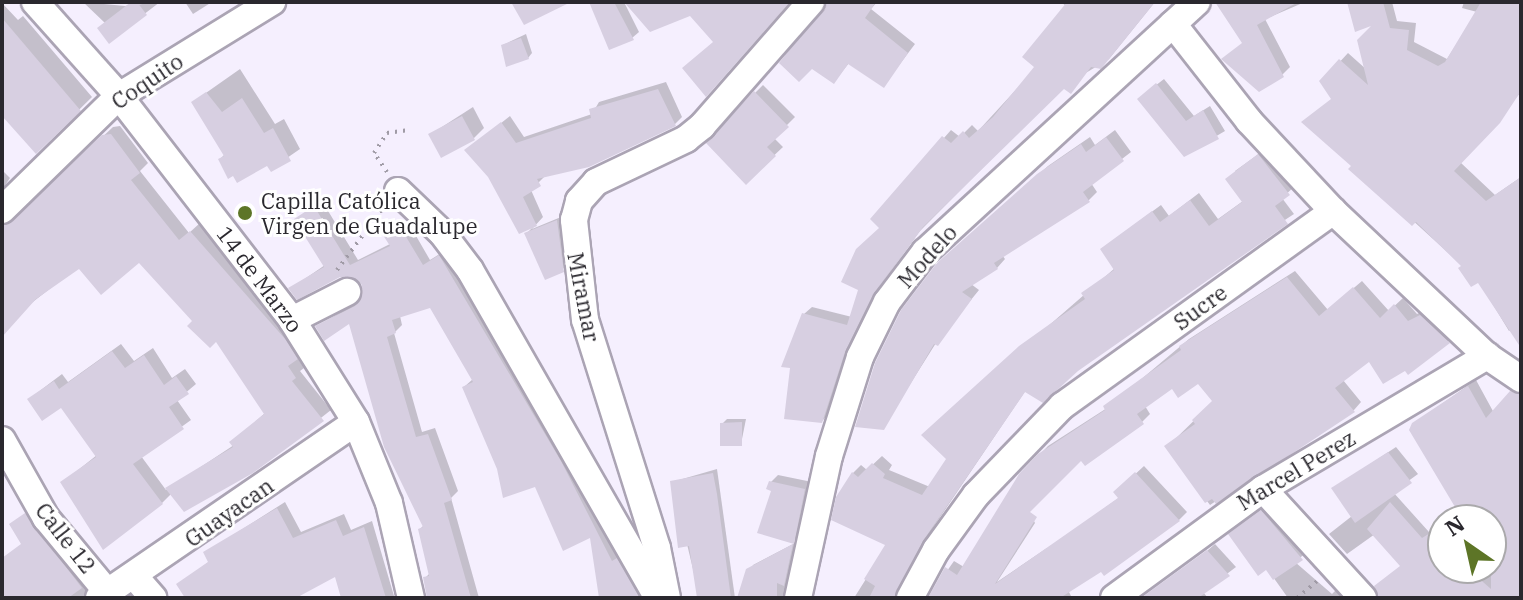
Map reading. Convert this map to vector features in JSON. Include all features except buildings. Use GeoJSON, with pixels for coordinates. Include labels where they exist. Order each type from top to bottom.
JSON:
{"type":"FeatureCollection","features":[{"type":"Feature","properties":{"kind":"street","name":"14 de Marzo"},"geometry":{"type":"LineString","coordinates":[[35,2],[119,96],[292,320],[356,422],[389,503],[411,598]]}},
{"type":"Feature","properties":{"kind":"street","name":"Coquito"},"geometry":{"type":"LineString","coordinates":[[2,210],[119,96],[272,2]]}},
{"type":"Feature","properties":{"kind":"street","name":"Miramar"},"geometry":{"type":"LineString","coordinates":[[667,598],[657,548],[585,320],[574,220],[579,201],[596,182],[686,139],[702,126],[811,2]]}},
{"type":"Feature","properties":{"kind":"street","name":"Modelo"},"geometry":{"type":"LineString","coordinates":[[798,598],[829,456],[860,357],[887,302],[925,252],[1197,2]]}},
{"type":"Feature","properties":{"kind":"street"},"geometry":{"type":"LineString","coordinates":[[1173,24],[1258,132],[1333,211],[1487,356],[1521,379]]}},
{"type":"Feature","properties":{"kind":"street"},"geometry":{"type":"LineString","coordinates":[[398,191],[442,233],[470,270],[658,598]]}},
{"type":"Feature","properties":{"kind":"street","name":"Sucre"},"geometry":{"type":"LineString","coordinates":[[910,598],[936,550],[976,495],[1062,406],[1333,211]]}},
{"type":"Feature","properties":{"kind":"street"},"geometry":{"type":"LineString","coordinates":[[292,320],[347,292]]}},
{"type":"Feature","properties":{"kind":"street","name":"Marcel Perez"},"geometry":{"type":"LineString","coordinates":[[1114,598],[1263,489],[1487,356]]}},
{"type":"Feature","properties":{"kind":"street","name":"Guayacan"},"geometry":{"type":"LineString","coordinates":[[103,595],[135,577],[356,422]]}},
{"type":"Feature","properties":{"kind":"street","name":"Calle 12"},"geometry":{"type":"LineString","coordinates":[[2,440],[46,518],[103,595]]}},
{"type":"Feature","properties":{"kind":"street"},"geometry":{"type":"LineString","coordinates":[[1263,489],[1363,598]]}},
{"type":"Feature","properties":{"kind":"street"},"geometry":{"type":"LineString","coordinates":[[135,577],[153,598]]}},
{"type":"Feature","properties":{"kind":"path"},"geometry":{"type":"LineString","coordinates":[[347,292],[335,266],[398,191],[374,153],[387,133],[409,130]]}},
{"type":"Feature","properties":{"kind":"place","name":"Capilla Católica Virgen de Guadalupe"},"geometry":{"type":"Point","coordinates":[245,213]}}]}
